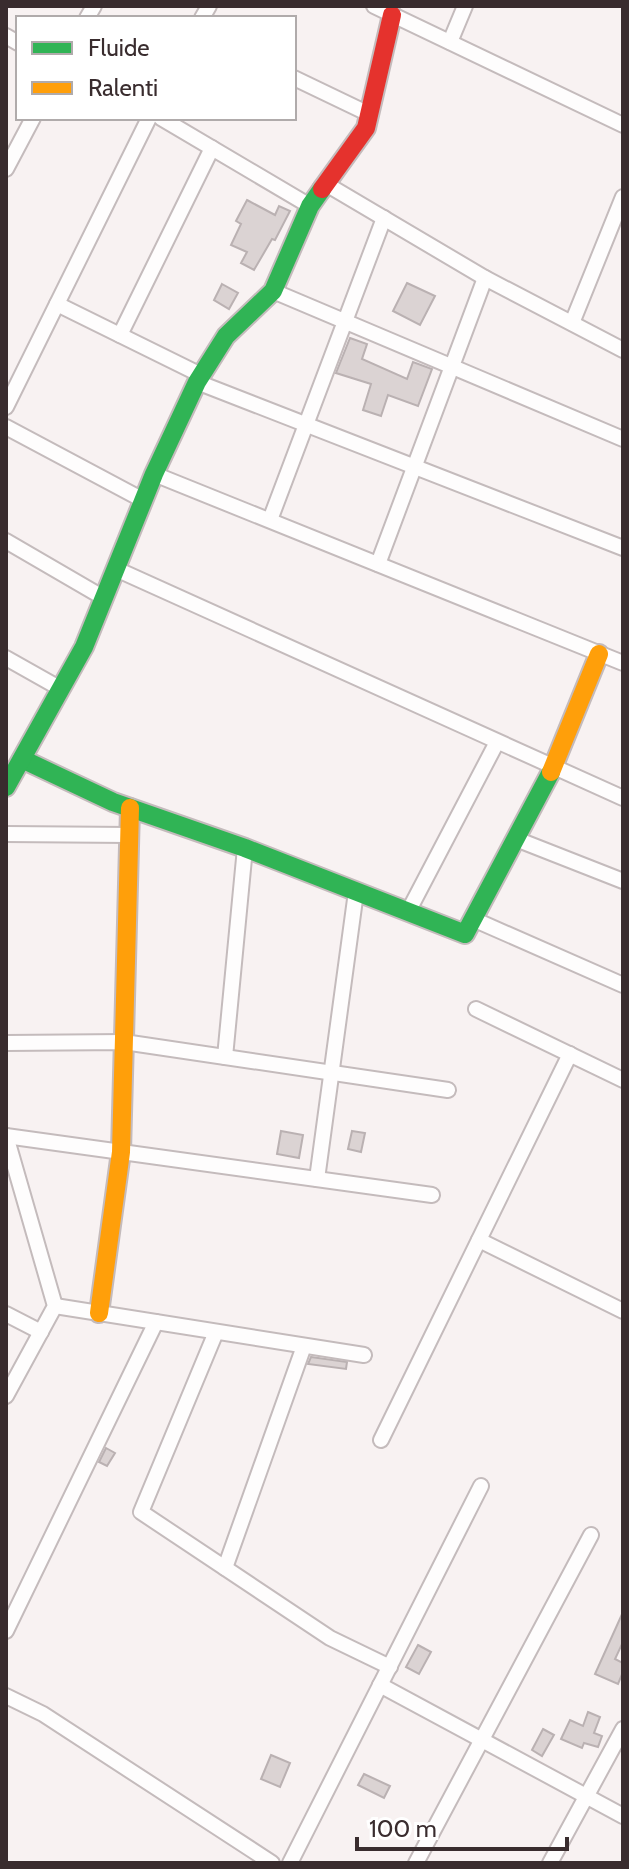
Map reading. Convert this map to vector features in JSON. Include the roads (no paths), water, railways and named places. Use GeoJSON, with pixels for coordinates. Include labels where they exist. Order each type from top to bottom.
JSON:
{"type":"FeatureCollection","features":[{"type":"Feature","properties":{"kind":"street"},"geometry":{"type":"LineString","coordinates":[[374,6],[623,125]]}},
{"type":"Feature","properties":{"kind":"street"},"geometry":{"type":"LineString","coordinates":[[450,42],[465,6]]}},
{"type":"Feature","properties":{"kind":"street"},"geometry":{"type":"LineString","coordinates":[[6,787],[84,647],[154,474],[199,378],[226,336],[273,291],[310,206],[366,128],[392,15]]}},
{"type":"Feature","properties":{"kind":"street"},"geometry":{"type":"LineString","coordinates":[[296,79],[369,114]]}},
{"type":"Feature","properties":{"kind":"street"},"geometry":{"type":"LineString","coordinates":[[6,169],[32,120]]}},
{"type":"Feature","properties":{"kind":"street"},"geometry":{"type":"LineString","coordinates":[[6,407],[148,120]]}},
{"type":"Feature","properties":{"kind":"street"},"geometry":{"type":"LineString","coordinates":[[164,120],[310,206]]}},
{"type":"Feature","properties":{"kind":"street"},"geometry":{"type":"LineString","coordinates":[[120,335],[212,148]]}},
{"type":"Feature","properties":{"kind":"street"},"geometry":{"type":"LineString","coordinates":[[326,184],[485,278],[623,350]]}},
{"type":"Feature","properties":{"kind":"street"},"geometry":{"type":"LineString","coordinates":[[572,323],[623,197]]}},
{"type":"Feature","properties":{"kind":"street"},"geometry":{"type":"LineString","coordinates":[[270,520],[384,218]]}},
{"type":"Feature","properties":{"kind":"street"},"geometry":{"type":"LineString","coordinates":[[378,564],[485,278]]}},
{"type":"Feature","properties":{"kind":"street"},"geometry":{"type":"LineString","coordinates":[[273,291],[623,439]]}},
{"type":"Feature","properties":{"kind":"street"},"geometry":{"type":"LineString","coordinates":[[57,304],[199,378],[306,425],[623,548]]}},
{"type":"Feature","properties":{"kind":"street"},"geometry":{"type":"LineString","coordinates":[[6,427],[143,500]]}},
{"type":"Feature","properties":{"kind":"street"},"geometry":{"type":"LineString","coordinates":[[154,474],[623,663]]}},
{"type":"Feature","properties":{"kind":"street"},"geometry":{"type":"LineString","coordinates":[[6,541],[104,598]]}},
{"type":"Feature","properties":{"kind":"street"},"geometry":{"type":"LineString","coordinates":[[116,569],[623,798]]}},
{"type":"Feature","properties":{"kind":"street"},"geometry":{"type":"LineString","coordinates":[[22,759],[130,808],[245,848],[465,934],[554,767],[599,654]]}},
{"type":"Feature","properties":{"kind":"street"},"geometry":{"type":"LineString","coordinates":[[6,658],[61,689]]}},
{"type":"Feature","properties":{"kind":"street"},"geometry":{"type":"LineString","coordinates":[[408,912],[497,742]]}},
{"type":"Feature","properties":{"kind":"street"},"geometry":{"type":"LineString","coordinates":[[99,1313],[121,1152],[130,808]]}},
{"type":"Feature","properties":{"kind":"street"},"geometry":{"type":"LineString","coordinates":[[6,834],[129,835]]}},
{"type":"Feature","properties":{"kind":"street"},"geometry":{"type":"LineString","coordinates":[[516,839],[623,881]]}},
{"type":"Feature","properties":{"kind":"street"},"geometry":{"type":"LineString","coordinates":[[225,1057],[245,848]]}},
{"type":"Feature","properties":{"kind":"street"},"geometry":{"type":"LineString","coordinates":[[317,1179],[356,892]]}},
{"type":"Feature","properties":{"kind":"street"},"geometry":{"type":"LineString","coordinates":[[473,919],[623,985]]}},
{"type":"Feature","properties":{"kind":"street"},"geometry":{"type":"LineString","coordinates":[[476,1009],[623,1080]]}},
{"type":"Feature","properties":{"kind":"street"},"geometry":{"type":"LineString","coordinates":[[6,1043],[124,1042],[448,1090]]}},
{"type":"Feature","properties":{"kind":"street"},"geometry":{"type":"LineString","coordinates":[[381,1440],[570,1054]]}},
{"type":"Feature","properties":{"kind":"street"},"geometry":{"type":"LineString","coordinates":[[6,1396],[55,1306],[6,1136],[432,1195]]}},
{"type":"Feature","properties":{"kind":"street"},"geometry":{"type":"LineString","coordinates":[[479,1240],[623,1311]]}},
{"type":"Feature","properties":{"kind":"street"},"geometry":{"type":"LineString","coordinates":[[55,1306],[364,1355]]}},
{"type":"Feature","properties":{"kind":"street"},"geometry":{"type":"LineString","coordinates":[[6,1314],[41,1332]]}},
{"type":"Feature","properties":{"kind":"street"},"geometry":{"type":"LineString","coordinates":[[6,1631],[156,1322]]}},
{"type":"Feature","properties":{"kind":"street"},"geometry":{"type":"LineString","coordinates":[[216,1332],[141,1512],[330,1638],[390,1667]]}},
{"type":"Feature","properties":{"kind":"street"},"geometry":{"type":"LineString","coordinates":[[225,1568],[304,1346]]}},
{"type":"Feature","properties":{"kind":"street"},"geometry":{"type":"LineString","coordinates":[[290,1863],[481,1486]]}},
{"type":"Feature","properties":{"kind":"street"},"geometry":{"type":"LineString","coordinates":[[416,1863],[591,1535]]}},
{"type":"Feature","properties":{"kind":"street"},"geometry":{"type":"LineString","coordinates":[[380,1685],[623,1816]]}},
{"type":"Feature","properties":{"kind":"street"},"geometry":{"type":"LineString","coordinates":[[6,1696],[43,1714],[272,1863]]}},
{"type":"Feature","properties":{"kind":"street"},"geometry":{"type":"LineString","coordinates":[[550,1863],[623,1729]]}}]}
